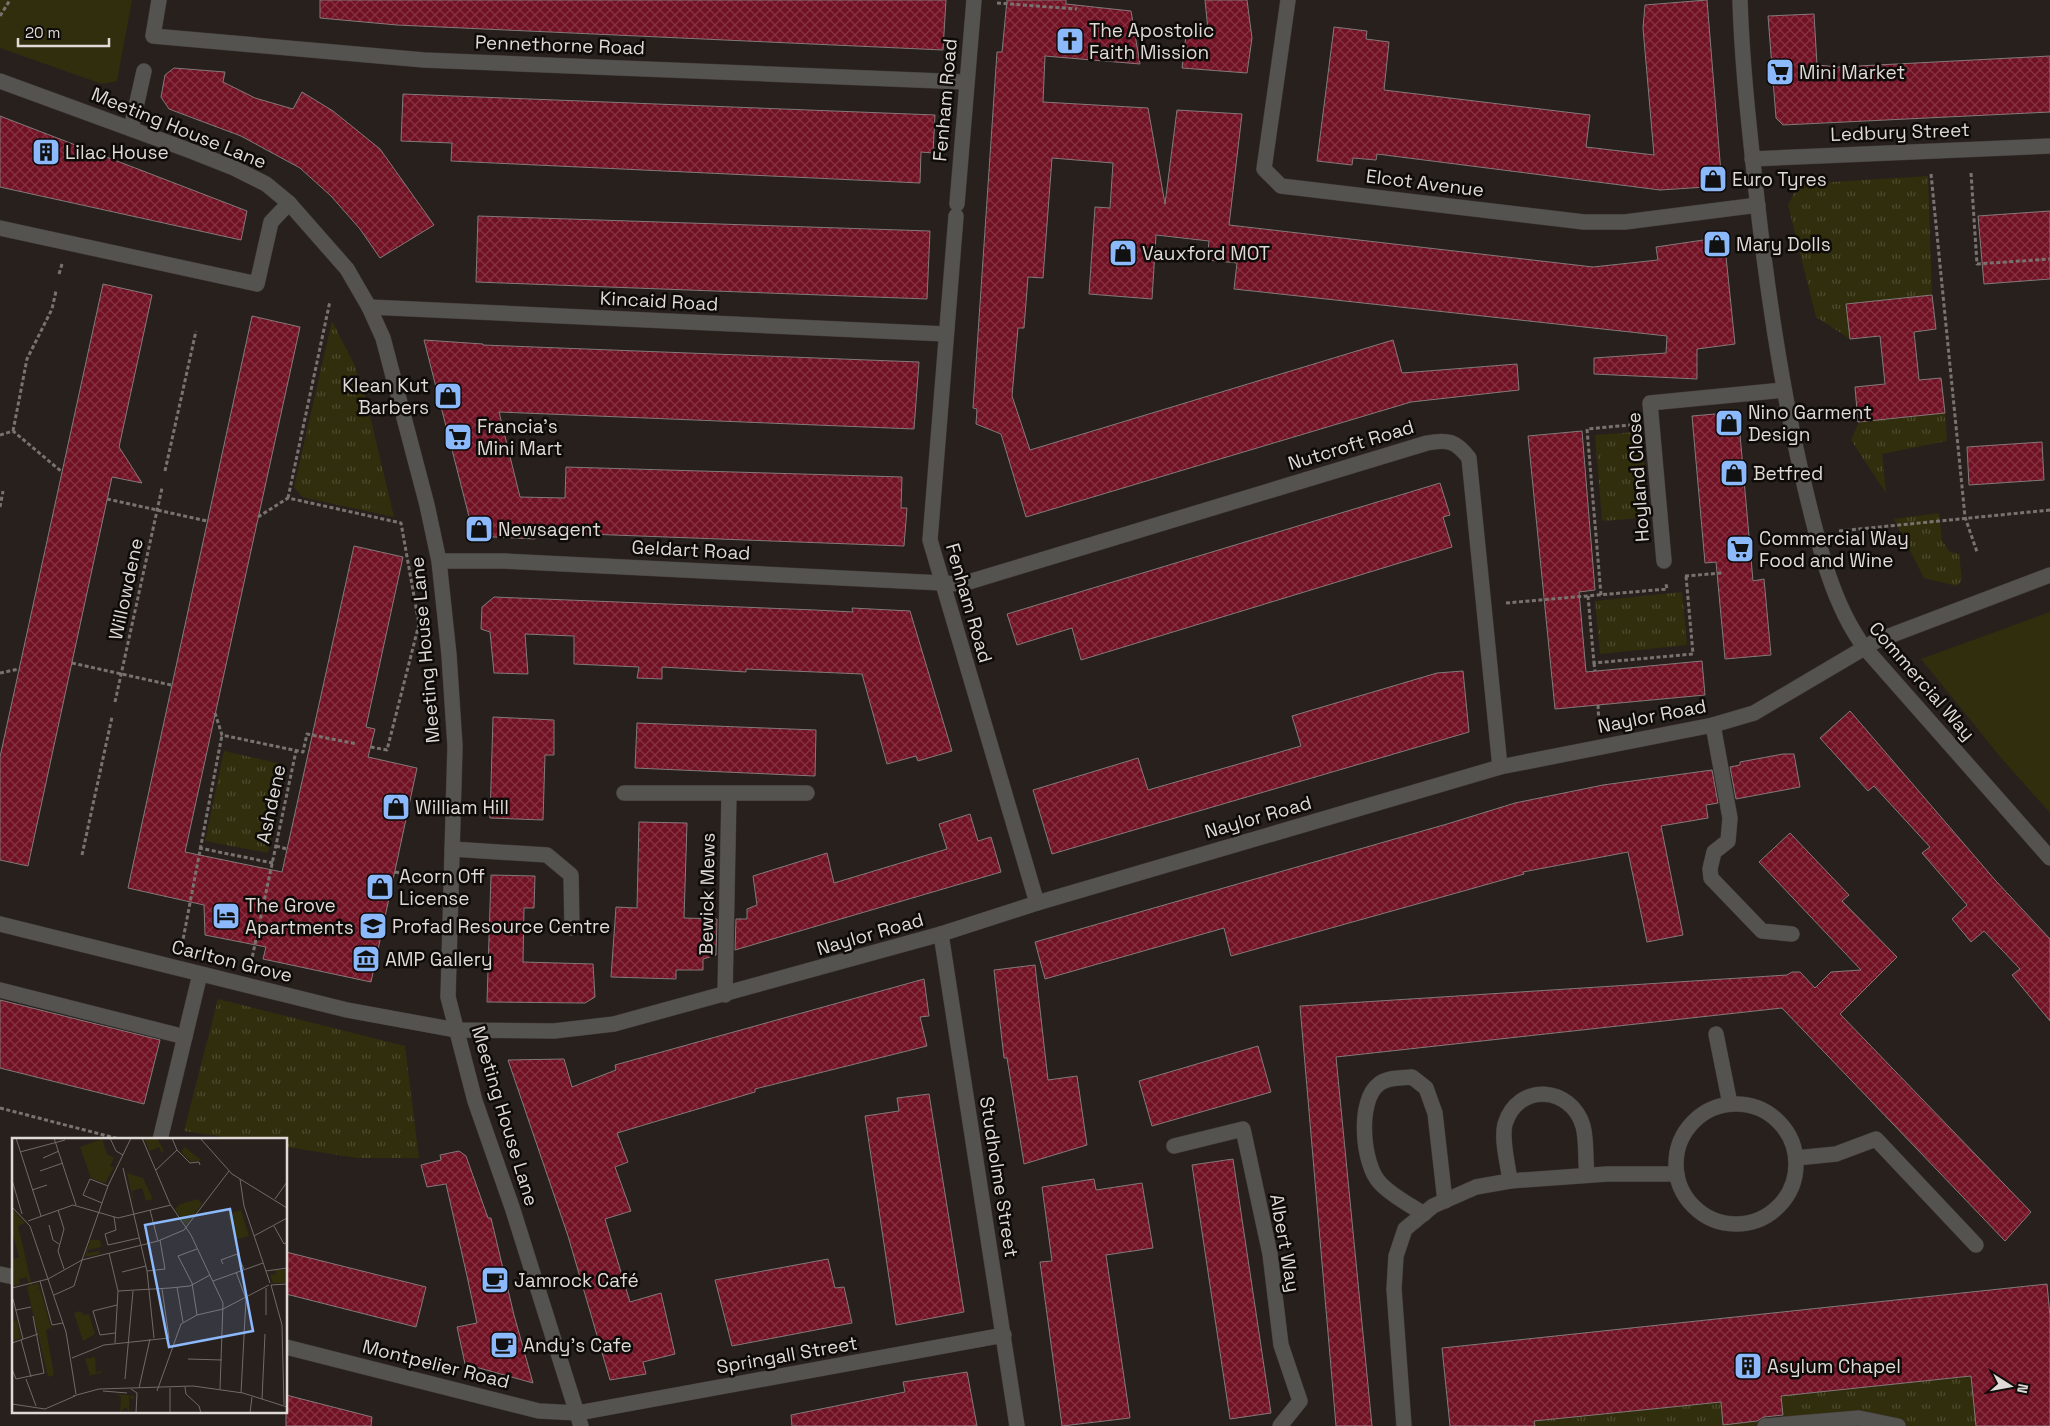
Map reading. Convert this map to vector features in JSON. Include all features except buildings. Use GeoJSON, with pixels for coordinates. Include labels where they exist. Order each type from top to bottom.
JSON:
{"type":"FeatureCollection","features":[{"type":"Feature","properties":{"kind":"street","name":"Pennethorne Road"},"geometry":{"type":"LineString","coordinates":[[160,0],[152,36],[424,60],[966,82]]}},
{"type":"Feature","properties":{"kind":"street","name":"Fenham Road"},"geometry":{"type":"LineString","coordinates":[[974,0],[930,540],[941,583],[1037,903]]}},
{"type":"Feature","properties":{"kind":"street","name":"Elcot Avenue"},"geometry":{"type":"LineString","coordinates":[[1288,0],[1264,169],[1281,186],[1584,222],[1625,222],[1758,205]]}},
{"type":"Feature","properties":{"kind":"street","name":"Commercial Way"},"geometry":{"type":"LineString","coordinates":[[1740,0],[1752,158],[1768,289],[1784,390],[1816,533],[1840,604],[1854,634],[1864,647],[2050,858]]}},
{"type":"Feature","properties":{"kind":"street"},"geometry":{"type":"LineString","coordinates":[[131,129],[144,71]]}},
{"type":"Feature","properties":{"kind":"street","name":"Meeting House Lane"},"geometry":{"type":"LineString","coordinates":[[0,81],[234,168],[266,184],[289,203],[347,269],[369,307],[383,338],[407,422],[439,561],[449,654],[455,746],[448,997],[475,1101],[512,1207],[579,1420]]}},
{"type":"Feature","properties":{"kind":"street","name":"Ledbury Street"},"geometry":{"type":"LineString","coordinates":[[1752,158],[2050,146]]}},
{"type":"Feature","properties":{"kind":"street"},"geometry":{"type":"LineString","coordinates":[[0,228],[256,284],[271,222],[289,203]]}},
{"type":"Feature","properties":{"kind":"street","name":"Kincaid Road"},"geometry":{"type":"LineString","coordinates":[[369,307],[946,334]]}},
{"type":"Feature","properties":{"kind":"street","name":"Hoyland Close"},"geometry":{"type":"LineString","coordinates":[[1664,561],[1650,403],[1784,390]]}},
{"type":"Feature","properties":{"kind":"street","name":"Nutcroft Road"},"geometry":{"type":"LineString","coordinates":[[941,583],[962,584],[1427,443],[1444,440],[1460,446],[1470,458],[1486,605],[1500,767]]}},
{"type":"Feature","properties":{"kind":"street","name":"Geldart Road"},"geometry":{"type":"LineString","coordinates":[[439,561],[513,561],[941,583]]}},
{"type":"Feature","properties":{"kind":"street","name":"Naylor Road"},"geometry":{"type":"LineString","coordinates":[[456,1030],[554,1031],[614,1024],[941,934],[1037,903],[1500,767],[1713,725],[1754,713],[1864,647],[2050,575]]}},
{"type":"Feature","properties":{"kind":"street"},"geometry":{"type":"LineString","coordinates":[[1713,725],[1730,818],[1728,841],[1714,852],[1710,869],[1711,878],[1762,931],[1792,934]]}},
{"type":"Feature","properties":{"kind":"street"},"geometry":{"type":"LineString","coordinates":[[624,794],[808,793]]}},
{"type":"Feature","properties":{"kind":"street","name":"Bewick Mews"},"geometry":{"type":"LineString","coordinates":[[725,994],[729,794]]}},
{"type":"Feature","properties":{"kind":"street"},"geometry":{"type":"LineString","coordinates":[[452,849],[547,855],[571,875],[572,928]]}},
{"type":"Feature","properties":{"kind":"street","name":"Carlton Grove"},"geometry":{"type":"LineString","coordinates":[[0,924],[347,1010],[456,1030]]}},
{"type":"Feature","properties":{"kind":"street","name":"Studholme Street"},"geometry":{"type":"LineString","coordinates":[[941,934],[1017,1426]]}},
{"type":"Feature","properties":{"kind":"street"},"geometry":{"type":"LineString","coordinates":[[160,1138],[200,974]]}},
{"type":"Feature","properties":{"kind":"street"},"geometry":{"type":"LineString","coordinates":[[0,990],[185,1037]]}},
{"type":"Feature","properties":{"kind":"street"},"geometry":{"type":"LineString","coordinates":[[1716,1034],[1730,1104]]}},
{"type":"Feature","properties":{"kind":"street"},"geometry":{"type":"LineString","coordinates":[[1424,1214],[1379,1183],[1370,1166],[1365,1146],[1367,1098],[1379,1083],[1396,1078],[1412,1077],[1426,1088],[1435,1113],[1445,1201]]}},
{"type":"Feature","properties":{"kind":"street"},"geometry":{"type":"LineString","coordinates":[[1510,1181],[1505,1125],[1514,1105],[1525,1097],[1539,1094],[1555,1096],[1565,1102],[1576,1114],[1583,1126],[1586,1176]]}},
{"type":"Feature","properties":{"kind":"street"},"geometry":{"type":"LineString","coordinates":[[1730,1104],[1749,1105],[1766,1112],[1781,1124],[1791,1140],[1796,1158],[1794,1178],[1786,1197],[1772,1212],[1754,1222],[1734,1224],[1714,1220],[1702,1213],[1683,1193],[1677,1174],[1677,1154],[1683,1136],[1695,1120],[1711,1109],[1730,1104]]}},
{"type":"Feature","properties":{"kind":"street","name":"Albert Way"},"geometry":{"type":"LineString","coordinates":[[1174,1146],[1243,1129],[1270,1254],[1280,1345],[1300,1401],[1280,1426]]}},
{"type":"Feature","properties":{"kind":"street"},"geometry":{"type":"LineString","coordinates":[[1796,1158],[1836,1154],[1876,1139],[1976,1245]]}},
{"type":"Feature","properties":{"kind":"street"},"geometry":{"type":"LineString","coordinates":[[1404,1426],[1394,1289],[1396,1256],[1406,1229],[1433,1206],[1476,1187],[1510,1181],[1586,1176],[1677,1174]]}},
{"type":"Feature","properties":{"kind":"street","name":"Springall Street"},"geometry":{"type":"LineString","coordinates":[[579,1420],[1004,1335]]}},
{"type":"Feature","properties":{"kind":"street","name":"Montpelier Road"},"geometry":{"type":"LineString","coordinates":[[288,1347],[579,1420]]}},
{"type":"Feature","properties":{"kind":"street"},"geometry":{"type":"LineString","coordinates":[[1765,1426],[1859,1418],[1898,1426]]}},
{"type":"Feature","properties":{"kind":"path"},"geometry":{"type":"LineString","coordinates":[[0,16],[10,0]]}},
{"type":"Feature","properties":{"kind":"path"},"geometry":{"type":"LineString","coordinates":[[974,0],[1078,9]]}},
{"type":"Feature","properties":{"kind":"path"},"geometry":{"type":"LineString","coordinates":[[1969,150],[1977,264],[2050,259]]}},
{"type":"Feature","properties":{"kind":"path"},"geometry":{"type":"LineString","coordinates":[[1929,151],[1965,517],[1977,552]]}},
{"type":"Feature","properties":{"kind":"path"},"geometry":{"type":"LineString","coordinates":[[12,431],[27,359],[52,309],[56,291]]}},
{"type":"Feature","properties":{"kind":"path"},"geometry":{"type":"LineString","coordinates":[[288,498],[330,301]]}},
{"type":"Feature","properties":{"kind":"path"},"geometry":{"type":"LineString","coordinates":[[165,471],[196,331]]}},
{"type":"Feature","properties":{"kind":"path"},"geometry":{"type":"LineString","coordinates":[[1601,595],[1587,428],[1652,424]]}},
{"type":"Feature","properties":{"kind":"path"},"geometry":{"type":"LineString","coordinates":[[0,435],[12,431]]}},
{"type":"Feature","properties":{"kind":"path"},"geometry":{"type":"LineString","coordinates":[[12,431],[62,472]]}},
{"type":"Feature","properties":{"kind":"path","name":"Willowdene"},"geometry":{"type":"LineString","coordinates":[[115,702],[162,488]]}},
{"type":"Feature","properties":{"kind":"path"},"geometry":{"type":"LineString","coordinates":[[0,507],[3,491]]}},
{"type":"Feature","properties":{"kind":"path"},"geometry":{"type":"LineString","coordinates":[[258,517],[288,498],[401,523],[419,624],[387,750],[371,747]]}},
{"type":"Feature","properties":{"kind":"path"},"geometry":{"type":"LineString","coordinates":[[107,499],[207,521]]}},
{"type":"Feature","properties":{"kind":"path"},"geometry":{"type":"LineString","coordinates":[[1816,533],[2050,510]]}},
{"type":"Feature","properties":{"kind":"path"},"geometry":{"type":"LineString","coordinates":[[1486,605],[1667,589],[1664,561]]}},
{"type":"Feature","properties":{"kind":"path"},"geometry":{"type":"LineString","coordinates":[[1665,578],[1722,572]]}},
{"type":"Feature","properties":{"kind":"path"},"geometry":{"type":"LineString","coordinates":[[1594,663],[1693,654],[1686,576]]}},
{"type":"Feature","properties":{"kind":"path"},"geometry":{"type":"LineString","coordinates":[[1588,596],[1595,671]]}},
{"type":"Feature","properties":{"kind":"path"},"geometry":{"type":"LineString","coordinates":[[72,663],[171,685]]}},
{"type":"Feature","properties":{"kind":"path"},"geometry":{"type":"LineString","coordinates":[[0,673],[19,669]]}},
{"type":"Feature","properties":{"kind":"path"},"geometry":{"type":"LineString","coordinates":[[176,968],[196,880],[193,876],[222,735],[215,713]]}},
{"type":"Feature","properties":{"kind":"path"},"geometry":{"type":"LineString","coordinates":[[82,855],[112,717]]}},
{"type":"Feature","properties":{"kind":"path","name":"Ashdene"},"geometry":{"type":"LineString","coordinates":[[222,735],[303,752],[307,734],[357,744]]}},
{"type":"Feature","properties":{"kind":"path","name":"Ashdene"},"geometry":{"type":"LineString","coordinates":[[246,985],[296,751]]}},
{"type":"Feature","properties":{"kind":"path"},"geometry":{"type":"LineString","coordinates":[[276,846],[287,849]]}},
{"type":"Feature","properties":{"kind":"path","name":"Ashdene"},"geometry":{"type":"LineString","coordinates":[[199,848],[273,863]]}},
{"type":"Feature","properties":{"kind":"path"},"geometry":{"type":"LineString","coordinates":[[395,872],[451,884]]}},
{"type":"Feature","properties":{"kind":"path"},"geometry":{"type":"LineString","coordinates":[[0,1108],[115,1138]]}},
{"type":"Feature","properties":{"kind":"green space"},"geometry":{"type":"Polygon","coordinates":[[[0,0],[132,0],[117,81],[102,84],[0,48],[0,0]]]}},
{"type":"Feature","properties":{"kind":"green space"},"geometry":{"type":"Polygon","coordinates":[[[1928,176],[1932,295],[1846,304],[1850,339],[1816,317],[1788,205],[1799,184],[1928,176]]]}},
{"type":"Feature","properties":{"kind":"green space"},"geometry":{"type":"Polygon","coordinates":[[[332,321],[354,364],[366,399],[394,517],[302,497],[294,487],[332,321]]]}},
{"type":"Feature","properties":{"kind":"green space"},"geometry":{"type":"Polygon","coordinates":[[[1945,413],[1947,441],[1882,454],[1886,493],[1851,440],[1859,422],[1945,413]]]}},
{"type":"Feature","properties":{"kind":"green space"},"geometry":{"type":"Polygon","coordinates":[[[1634,432],[1642,435],[1648,511],[1641,518],[1602,521],[1595,435],[1634,432]]]}},
{"type":"Feature","properties":{"kind":"green space"},"geometry":{"type":"Polygon","coordinates":[[[1939,513],[1942,541],[1950,552],[1959,554],[1962,580],[1957,586],[1924,578],[1894,519],[1939,513]]]}},
{"type":"Feature","properties":{"kind":"green space"},"geometry":{"type":"Polygon","coordinates":[[[1682,592],[1687,645],[1600,654],[1595,601],[1682,592]]]}},
{"type":"Feature","properties":{"kind":"green space"},"geometry":{"type":"Polygon","coordinates":[[[2050,612],[2050,813],[2002,759],[1921,659],[2050,612]]]}},
{"type":"Feature","properties":{"kind":"green space"},"geometry":{"type":"Polygon","coordinates":[[[224,751],[286,765],[268,853],[205,841],[224,751]]]}},
{"type":"Feature","properties":{"kind":"green space"},"geometry":{"type":"Polygon","coordinates":[[[218,999],[405,1046],[419,1158],[358,1158],[288,1147],[288,1138],[229,1138],[184,1131],[218,999]]]}},
{"type":"Feature","properties":{"kind":"green space"},"geometry":{"type":"Polygon","coordinates":[[[1971,1376],[1976,1426],[1535,1426],[1534,1421],[1721,1402],[1724,1425],[1783,1418],[1781,1396],[1971,1376]]]}},
{"type":"Feature","properties":{"kind":"place","name":"The Apostolic Faith Mission"},"geometry":{"type":"Point","coordinates":[1070,41]}},
{"type":"Feature","properties":{"kind":"place","name":"Mini Market"},"geometry":{"type":"Point","coordinates":[1780,72]}},
{"type":"Feature","properties":{"kind":"place","name":"Lilac House"},"geometry":{"type":"Point","coordinates":[46,152]}},
{"type":"Feature","properties":{"kind":"place","name":"Euro Tyres"},"geometry":{"type":"Point","coordinates":[1713,179]}},
{"type":"Feature","properties":{"kind":"place","name":"Mary Dolls"},"geometry":{"type":"Point","coordinates":[1717,244]}},
{"type":"Feature","properties":{"kind":"place","name":"Vauxford MOT"},"geometry":{"type":"Point","coordinates":[1123,253]}},
{"type":"Feature","properties":{"kind":"place","name":"Klean Kut Barbers"},"geometry":{"type":"Point","coordinates":[448,396]}},
{"type":"Feature","properties":{"kind":"place","name":"Nino Garment Design"},"geometry":{"type":"Point","coordinates":[1729,423]}},
{"type":"Feature","properties":{"kind":"place","name":"Francia’s Mini Mart"},"geometry":{"type":"Point","coordinates":[458,437]}},
{"type":"Feature","properties":{"kind":"place","name":"Betfred"},"geometry":{"type":"Point","coordinates":[1734,473]}},
{"type":"Feature","properties":{"kind":"place","name":"Newsagent"},"geometry":{"type":"Point","coordinates":[479,529]}},
{"type":"Feature","properties":{"kind":"place","name":"Commercial Way Food and Wine"},"geometry":{"type":"Point","coordinates":[1740,549]}},
{"type":"Feature","properties":{"kind":"place","name":"William Hill"},"geometry":{"type":"Point","coordinates":[396,807]}},
{"type":"Feature","properties":{"kind":"place","name":"Acorn Off License"},"geometry":{"type":"Point","coordinates":[380,887]}},
{"type":"Feature","properties":{"kind":"place","name":"The Grove Apartments"},"geometry":{"type":"Point","coordinates":[226,916]}},
{"type":"Feature","properties":{"kind":"place","name":"Profad Resource Centre"},"geometry":{"type":"Point","coordinates":[373,926]}},
{"type":"Feature","properties":{"kind":"place","name":"AMP Gallery"},"geometry":{"type":"Point","coordinates":[366,959]}},
{"type":"Feature","properties":{"kind":"place","name":"Jamrock Café"},"geometry":{"type":"Point","coordinates":[495,1280]}},
{"type":"Feature","properties":{"kind":"place","name":"Andy’s Cafe"},"geometry":{"type":"Point","coordinates":[504,1345]}},
{"type":"Feature","properties":{"kind":"place","name":"Asylum Chapel"},"geometry":{"type":"Point","coordinates":[1748,1366]}}]}
